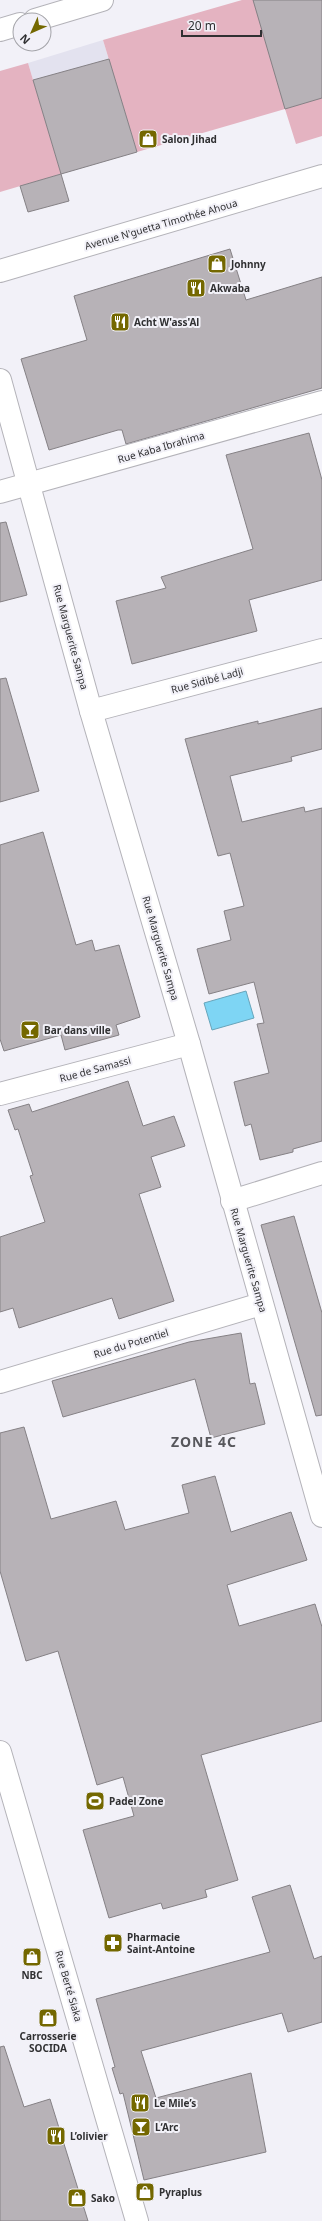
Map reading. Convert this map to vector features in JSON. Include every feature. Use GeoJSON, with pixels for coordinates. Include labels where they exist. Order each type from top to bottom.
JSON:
{"type":"FeatureCollection","features":[{"type":"Feature","properties":{"kind":"street"},"geometry":{"type":"LineString","coordinates":[[52,15],[102,0]]}},
{"type":"Feature","properties":{"kind":"street"},"geometry":{"type":"LineString","coordinates":[[0,30],[12,26]]}},
{"type":"Feature","properties":{"kind":"street","name":"Avenue N'guetta Timothée Ahoua"},"geometry":{"type":"LineString","coordinates":[[0,271],[322,176]]}},
{"type":"Feature","properties":{"kind":"street","name":"Rue Marguerite Sampa"},"geometry":{"type":"LineString","coordinates":[[0,380],[30,484],[91,711],[189,1044],[261,1304],[322,1516]]}},
{"type":"Feature","properties":{"kind":"street","name":"Rue Kaba Ibrahima"},"geometry":{"type":"LineString","coordinates":[[0,492],[322,402]]}},
{"type":"Feature","properties":{"kind":"street","name":"Rue Sidibé Ladji"},"geometry":{"type":"LineString","coordinates":[[91,711],[322,650]]}},
{"type":"Feature","properties":{"kind":"street","name":"Rue de Samassi"},"geometry":{"type":"LineString","coordinates":[[0,1094],[189,1044]]}},
{"type":"Feature","properties":{"kind":"street"},"geometry":{"type":"LineString","coordinates":[[232,1201],[322,1172]]}},
{"type":"Feature","properties":{"kind":"street","name":"Rue du Potentiel"},"geometry":{"type":"LineString","coordinates":[[0,1382],[261,1304]]}},
{"type":"Feature","properties":{"kind":"street","name":"Rue Berté Siaka"},"geometry":{"type":"LineString","coordinates":[[0,1752],[8,1806],[137,2221]]}},
{"type":"Feature","properties":{"kind":"shaded area"},"geometry":{"type":"Polygon","coordinates":[[[242,0],[322,0],[322,136],[296,144],[285,109],[137,152],[103,40],[242,0]]]}},
{"type":"Feature","properties":{"kind":"shaded area"},"geometry":{"type":"Polygon","coordinates":[[[103,40],[137,152],[61,174],[28,63],[103,40]]]}},
{"type":"Feature","properties":{"kind":"shaded area"},"geometry":{"type":"Polygon","coordinates":[[[28,63],[61,174],[0,192],[0,71],[28,63]]]}},
{"type":"Feature","properties":{"kind":"water"},"geometry":{"type":"Polygon","coordinates":[[[246,991],[254,1018],[212,1030],[204,1003],[246,991]]]}},
{"type":"Feature","properties":{"kind":"building"},"geometry":{"type":"Polygon","coordinates":[[[253,0],[322,0],[322,98],[285,109],[253,0]]]}},
{"type":"Feature","properties":{"kind":"building"},"geometry":{"type":"Polygon","coordinates":[[[109,59],[137,152],[61,174],[33,80],[109,59]]]}},
{"type":"Feature","properties":{"kind":"building"},"geometry":{"type":"Polygon","coordinates":[[[61,174],[69,201],[28,212],[20,186],[61,174]]]}},
{"type":"Feature","properties":{"kind":"building"},"geometry":{"type":"Polygon","coordinates":[[[230,249],[246,300],[322,277],[322,388],[126,444],[122,430],[118,430],[49,450],[21,359],[87,340],[74,296],[230,249]]]}},
{"type":"Feature","properties":{"kind":"building"},"geometry":{"type":"Polygon","coordinates":[[[309,433],[322,480],[322,580],[249,600],[257,631],[132,664],[116,601],[166,588],[161,577],[253,549],[226,455],[309,433]]]}},
{"type":"Feature","properties":{"kind":"building"},"geometry":{"type":"Polygon","coordinates":[[[6,522],[27,595],[0,602],[0,523],[6,522]]]}},
{"type":"Feature","properties":{"kind":"building"},"geometry":{"type":"Polygon","coordinates":[[[6,678],[39,791],[0,802],[0,679],[6,678]]]}},
{"type":"Feature","properties":{"kind":"building"},"geometry":{"type":"Polygon","coordinates":[[[322,708],[322,749],[291,757],[292,761],[230,776],[242,822],[304,807],[305,812],[322,808],[322,1141],[293,1149],[293,1152],[260,1160],[251,1124],[245,1126],[234,1082],[269,1073],[257,1024],[264,1023],[254,982],[209,994],[197,949],[231,940],[224,911],[244,906],[230,853],[218,856],[185,739],[258,721],[258,724],[322,708]]]}},
{"type":"Feature","properties":{"kind":"building"},"geometry":{"type":"Polygon","coordinates":[[[43,832],[76,945],[92,940],[95,951],[119,945],[140,1017],[116,1025],[119,1035],[65,1050],[61,1035],[4,1051],[0,1039],[0,845],[43,832]]]}},
{"type":"Feature","properties":{"kind":"building"},"geometry":{"type":"Polygon","coordinates":[[[128,1081],[143,1126],[174,1116],[185,1146],[151,1157],[161,1187],[139,1194],[174,1301],[119,1319],[112,1298],[19,1328],[13,1308],[0,1312],[0,1237],[45,1222],[30,1176],[33,1175],[18,1129],[15,1130],[8,1110],[29,1104],[32,1112],[128,1081]]]}},
{"type":"Feature","properties":{"kind":"building"},"geometry":{"type":"Polygon","coordinates":[[[294,1216],[322,1313],[322,1415],[316,1416],[261,1225],[294,1216]]]}},
{"type":"Feature","properties":{"kind":"building"},"geometry":{"type":"Polygon","coordinates":[[[241,1333],[250,1384],[255,1383],[265,1424],[211,1438],[195,1379],[63,1417],[52,1381],[189,1342],[241,1333]]]}},
{"type":"Feature","properties":{"kind":"building"},"geometry":{"type":"Polygon","coordinates":[[[24,1427],[51,1519],[116,1501],[125,1530],[189,1513],[182,1485],[215,1476],[231,1532],[291,1512],[307,1560],[227,1585],[239,1626],[315,1604],[322,1627],[322,1721],[201,1755],[238,1880],[205,1890],[207,1897],[163,1909],[161,1903],[109,1918],[83,1830],[134,1816],[123,1777],[97,1785],[58,1651],[26,1661],[0,1571],[0,1433],[24,1427]]]}},
{"type":"Feature","properties":{"kind":"building"},"geometry":{"type":"Polygon","coordinates":[[[290,1885],[314,1959],[322,1956],[322,2022],[288,2032],[282,2013],[141,2051],[156,2098],[251,2073],[266,2152],[144,2180],[123,2093],[120,2094],[112,2068],[115,2067],[96,1999],[270,1952],[252,1897],[290,1885]]]}},
{"type":"Feature","properties":{"kind":"building"},"geometry":{"type":"Polygon","coordinates":[[[4,2046],[24,2107],[50,2099],[88,2221],[0,2221],[0,2047],[4,2046]]]}},
{"type":"Feature","properties":{"kind":"place","name":"Salon Jihad"},"geometry":{"type":"Point","coordinates":[148,139]}},
{"type":"Feature","properties":{"kind":"place","name":"Johnny"},"geometry":{"type":"Point","coordinates":[217,264]}},
{"type":"Feature","properties":{"kind":"place","name":"Akwaba"},"geometry":{"type":"Point","coordinates":[196,288]}},
{"type":"Feature","properties":{"kind":"place","name":"Acht W'ass'Al"},"geometry":{"type":"Point","coordinates":[120,322]}},
{"type":"Feature","properties":{"kind":"place","name":"Bar dans ville"},"geometry":{"type":"Point","coordinates":[30,1030]}},
{"type":"Feature","properties":{"kind":"place","name":"Padel Zone"},"geometry":{"type":"Point","coordinates":[95,1801]}},
{"type":"Feature","properties":{"kind":"place","name":"Pharmacie Saint-Antoine"},"geometry":{"type":"Point","coordinates":[113,1943]}},
{"type":"Feature","properties":{"kind":"place","name":"NBC"},"geometry":{"type":"Point","coordinates":[32,1957]}},
{"type":"Feature","properties":{"kind":"place","name":"Carrosserie SOCIDA"},"geometry":{"type":"Point","coordinates":[48,2018]}},
{"type":"Feature","properties":{"kind":"place","name":"Le Mile’s"},"geometry":{"type":"Point","coordinates":[140,2103]}},
{"type":"Feature","properties":{"kind":"place","name":"L‘Arc"},"geometry":{"type":"Point","coordinates":[141,2127]}},
{"type":"Feature","properties":{"kind":"place","name":"L’olivier"},"geometry":{"type":"Point","coordinates":[56,2136]}},
{"type":"Feature","properties":{"kind":"place","name":"Pyraplus"},"geometry":{"type":"Point","coordinates":[145,2192]}},
{"type":"Feature","properties":{"kind":"place","name":"Sako"},"geometry":{"type":"Point","coordinates":[77,2198]}},
{"type":"Feature","properties":{"kind":"district","name":"ZONE 4C"},"geometry":{"type":"Point","coordinates":[204,1441]}}]}
